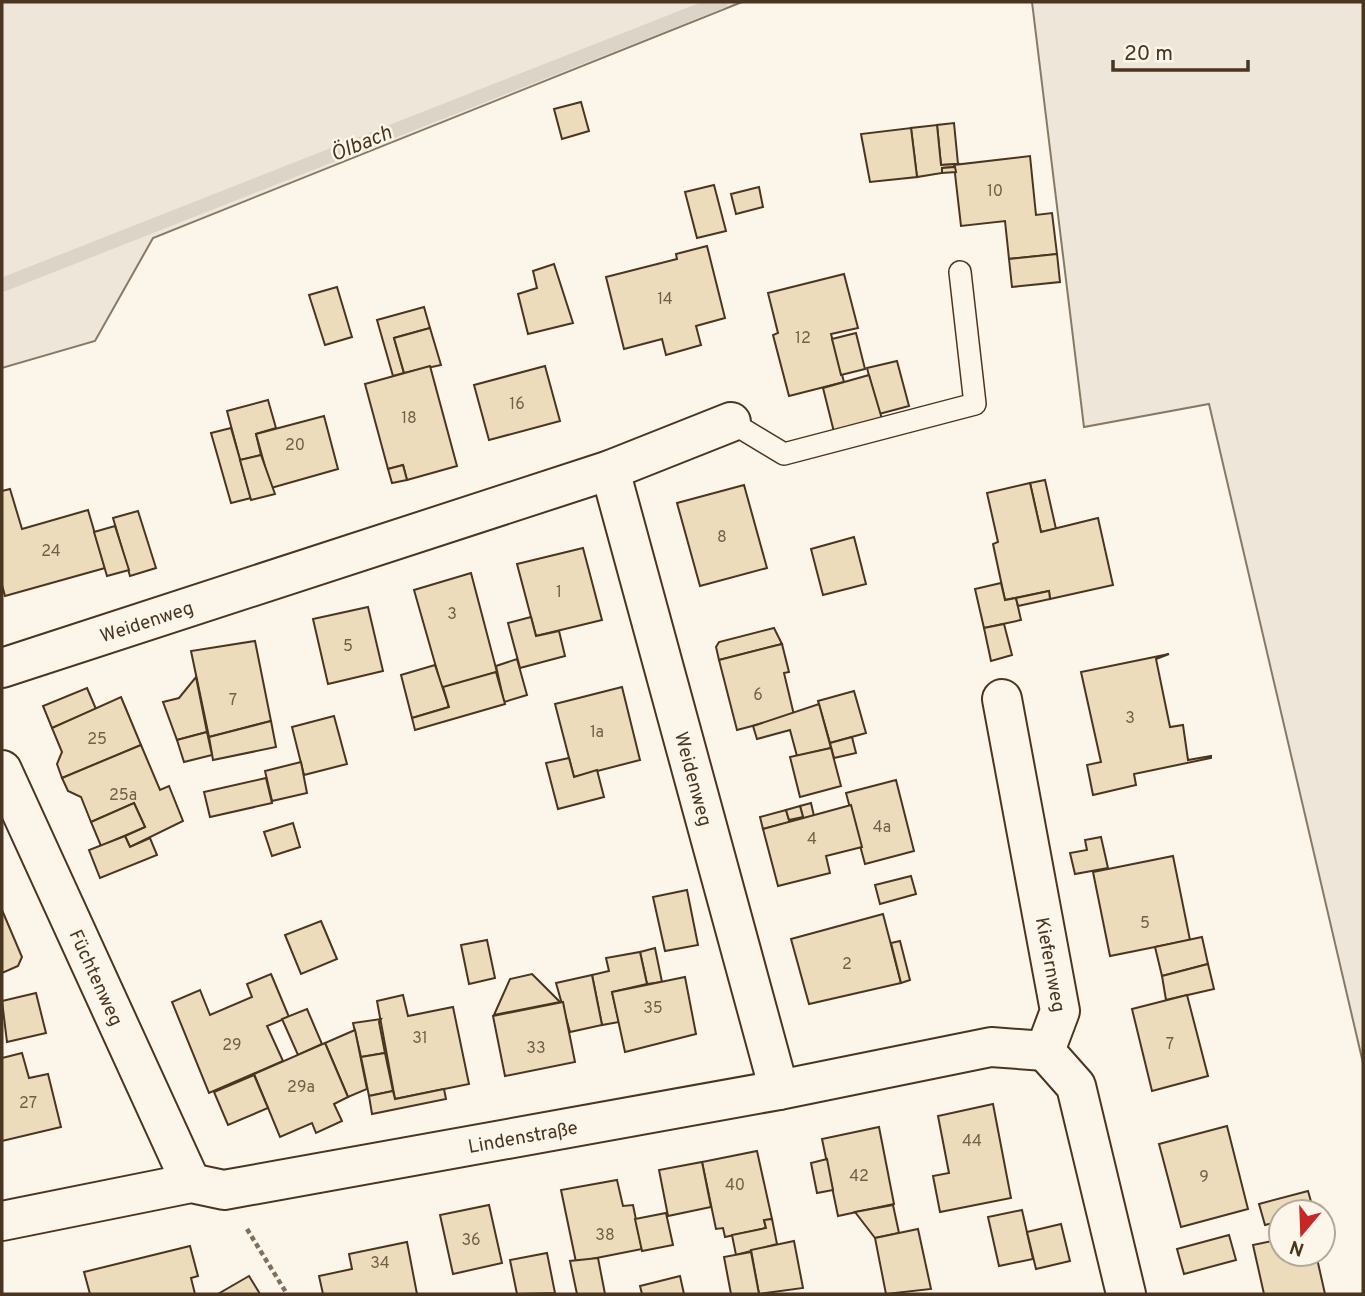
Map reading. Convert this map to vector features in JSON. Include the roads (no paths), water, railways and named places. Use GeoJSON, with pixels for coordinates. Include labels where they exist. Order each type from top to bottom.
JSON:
{"type":"FeatureCollection","features":[{"type":"Feature","properties":{"kind":"street","name":"Weidenweg"},"geometry":{"type":"LineString","coordinates":[[2,668],[610,470],[731,422]]}},
{"type":"Feature","properties":{"kind":"street","name":"Weidenweg"},"geometry":{"type":"LineString","coordinates":[[610,470],[779,1090]]}},
{"type":"Feature","properties":{"kind":"street","name":"Kiefernweg"},"geometry":{"type":"LineString","coordinates":[[1002,699],[1060,1011],[1045,1051]]}},
{"type":"Feature","properties":{"kind":"street","name":"Füchtenweg"},"geometry":{"type":"LineString","coordinates":[[5,787],[207,1187]]}},
{"type":"Feature","properties":{"kind":"street","name":"Lindenstraße"},"geometry":{"type":"LineString","coordinates":[[2,1221],[779,1090],[991,1047],[1045,1051]]}},
{"type":"Feature","properties":{"kind":"street"},"geometry":{"type":"LineString","coordinates":[[1045,1051],[1076,1086],[1126,1294]]}},
{"type":"Feature","properties":{"kind":"lane"},"geometry":{"type":"LineString","coordinates":[[731,422],[784,454],[975,404],[960,272]]}},
{"type":"Feature","properties":{"kind":"waterway","name":"Ölbach"},"geometry":{"type":"LineString","coordinates":[[2,285],[721,2]]}}]}
